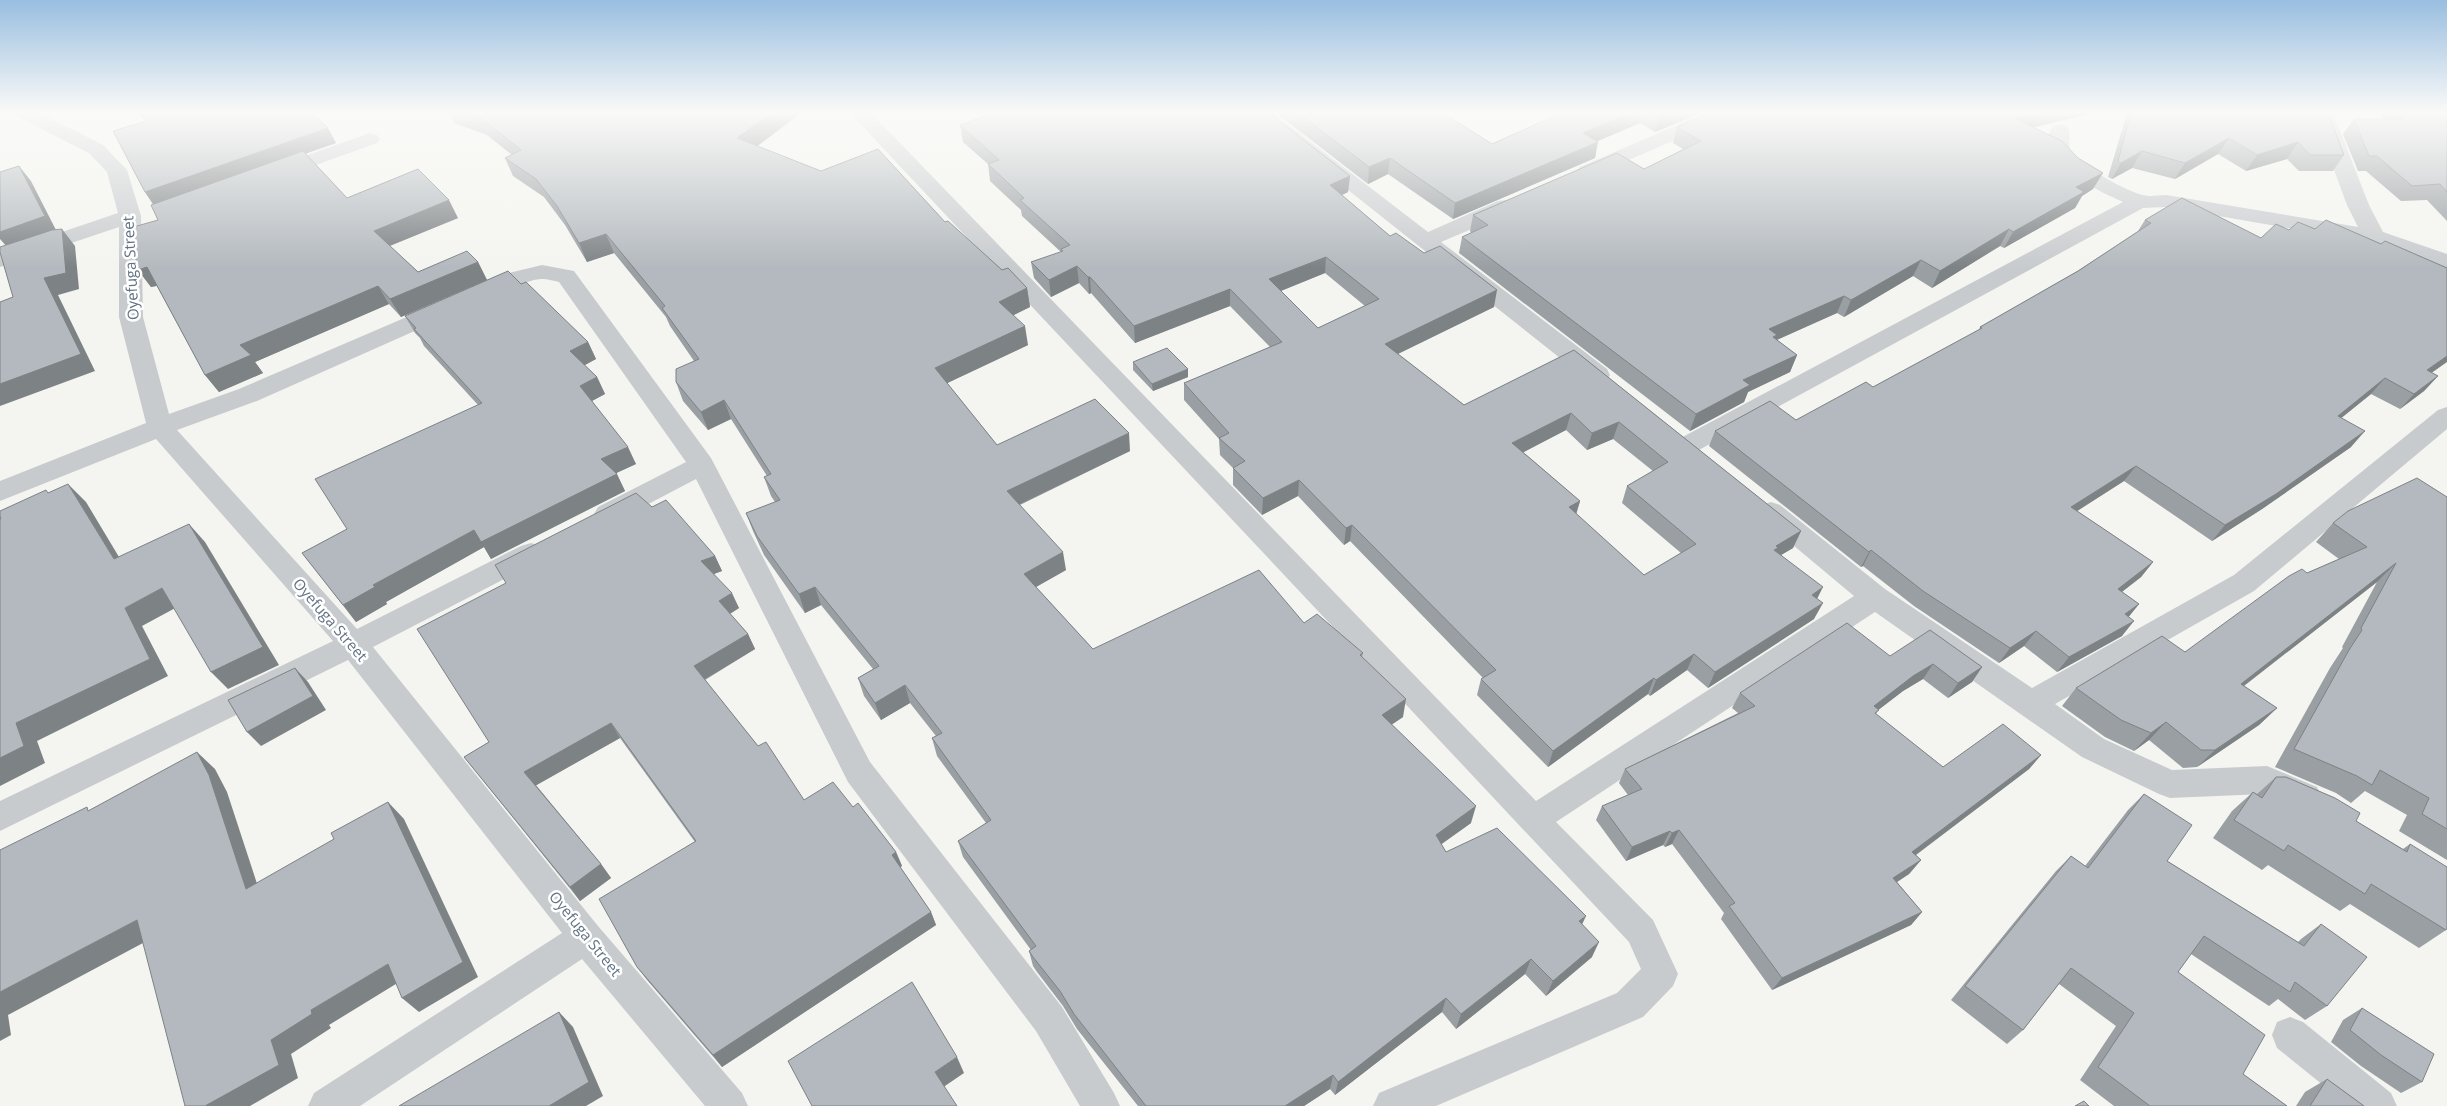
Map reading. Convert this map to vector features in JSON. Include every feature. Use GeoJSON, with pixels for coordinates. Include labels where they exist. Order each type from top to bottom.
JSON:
{"type":"FeatureCollection","features":[{"type":"Feature","properties":{"kind":"street","name":"Oyefuga Street"},"geometry":{"type":"LineString","coordinates":[[112,165],[117,170],[137,219],[131,317],[160,427],[353,644],[586,937],[729,1106]]}},
{"type":"Feature","properties":{"kind":"street"},"geometry":{"type":"LineString","coordinates":[[260,179],[301,165]]}},
{"type":"Feature","properties":{"kind":"street"},"geometry":{"type":"LineString","coordinates":[[909,165],[1641,931],[1661,974],[1630,1005],[1392,1106]]}},
{"type":"Feature","properties":{"kind":"street"},"geometry":{"type":"LineString","coordinates":[[1328,165],[1619,391]]}},
{"type":"Feature","properties":{"kind":"street"},"geometry":{"type":"LineString","coordinates":[[1569,178],[1600,165]]}},
{"type":"Feature","properties":{"kind":"street"},"geometry":{"type":"LineString","coordinates":[[2072,165],[2080,171],[2139,202]]}},
{"type":"Feature","properties":{"kind":"street"},"geometry":{"type":"LineString","coordinates":[[2343,165],[2358,205],[2374,236]]}},
{"type":"Feature","properties":{"kind":"street"},"geometry":{"type":"LineString","coordinates":[[1427,240],[1525,198]]}},
{"type":"Feature","properties":{"kind":"street"},"geometry":{"type":"LineString","coordinates":[[1710,463],[1680,439],[2139,202],[2166,201],[2374,236],[2447,262]]}},
{"type":"Feature","properties":{"kind":"street"},"geometry":{"type":"LineString","coordinates":[[0,260],[137,219]]}},
{"type":"Feature","properties":{"kind":"street"},"geometry":{"type":"LineString","coordinates":[[0,491],[160,427],[248,395],[512,279],[542,272],[566,276],[702,465],[859,772],[1049,1019],[1101,1106]]}},
{"type":"Feature","properties":{"kind":"street"},"geometry":{"type":"LineString","coordinates":[[2031,703],[2244,583],[2447,416]]}},
{"type":"Feature","properties":{"kind":"street"},"geometry":{"type":"LineString","coordinates":[[589,524],[702,465]]}},
{"type":"Feature","properties":{"kind":"street"},"geometry":{"type":"LineString","coordinates":[[1755,500],[1875,597],[2031,703],[2093,748],[2170,784],[2268,780],[2332,810]]}},
{"type":"Feature","properties":{"kind":"street"},"geometry":{"type":"LineString","coordinates":[[0,817],[353,644],[554,541]]}},
{"type":"Feature","properties":{"kind":"street"},"geometry":{"type":"LineString","coordinates":[[1533,820],[1875,597]]}},
{"type":"Feature","properties":{"kind":"street"},"geometry":{"type":"LineString","coordinates":[[327,1106],[586,937]]}},
{"type":"Feature","properties":{"kind":"street"},"geometry":{"type":"LineString","coordinates":[[2290,1035],[2378,1106]]}},
{"type":"Feature","properties":{"kind":"building"},"geometry":{"type":"Polygon","coordinates":[[[131,165],[223,165],[145,192],[131,165]]]}},
{"type":"Feature","properties":{"kind":"building"},"geometry":{"type":"Polygon","coordinates":[[[265,165],[316,165],[347,198],[418,169],[449,200],[374,231],[418,272],[467,251],[478,262],[390,299],[378,286],[240,345],[251,355],[205,375],[147,267],[138,270],[130,228],[158,220],[151,205],[265,165]]]}},
{"type":"Feature","properties":{"kind":"building"},"geometry":{"type":"Polygon","coordinates":[[[515,165],[805,165],[821,171],[838,165],[892,165],[945,222],[948,221],[1002,270],[1008,268],[1027,288],[999,302],[1025,326],[935,368],[997,445],[1095,399],[1129,433],[1007,491],[1063,552],[1024,574],[1093,649],[1259,570],[1304,623],[1317,614],[1363,653],[1360,655],[1406,699],[1382,715],[1476,806],[1436,835],[1446,852],[1497,828],[1586,916],[1579,921],[1599,942],[1553,981],[1531,959],[1461,1014],[1446,998],[1338,1082],[1333,1075],[1285,1106],[1146,1106],[1074,1014],[1060,991],[1033,957],[1029,951],[1036,946],[958,841],[991,820],[932,738],[942,733],[905,685],[875,703],[858,678],[879,666],[815,587],[799,594],[757,536],[746,513],[780,500],[764,477],[771,474],[724,400],[701,412],[676,382],[676,369],[699,359],[662,308],[665,306],[606,234],[579,243],[557,206],[536,179],[515,165]]]}},
{"type":"Feature","properties":{"kind":"building"},"geometry":{"type":"Polygon","coordinates":[[[989,165],[1335,165],[1350,176],[1330,185],[1390,236],[1396,233],[1424,253],[1440,246],[1497,290],[1385,344],[1464,405],[1574,350],[1801,531],[1776,546],[1778,548],[1774,550],[1823,587],[1812,595],[1823,603],[1715,672],[1694,654],[1656,680],[1654,678],[1553,751],[1481,679],[1496,670],[1352,525],[1346,528],[1299,480],[1263,498],[1233,468],[1245,461],[1219,438],[1229,433],[1184,383],[1282,342],[1230,289],[1134,326],[1090,277],[1077,266],[1049,280],[1031,262],[1063,251],[1061,249],[1070,245],[1020,200],[1024,198],[989,165]],[[1326,257],[1269,279],[1318,328],[1379,299],[1326,257]],[[1571,413],[1512,443],[1580,501],[1569,507],[1644,575],[1696,544],[1627,486],[1668,462],[1619,422],[1592,433],[1571,413]]]}},
{"type":"Feature","properties":{"kind":"building"},"geometry":{"type":"Polygon","coordinates":[[[1400,165],[1545,165],[1455,203],[1400,165]]]}},
{"type":"Feature","properties":{"kind":"building"},"geometry":{"type":"Polygon","coordinates":[[[1590,165],[1637,165],[1644,169],[1653,165],[2089,165],[2103,173],[2076,187],[2084,192],[2013,232],[2009,229],[1940,271],[1921,260],[1851,300],[1844,296],[1769,329],[1777,335],[1773,337],[1797,355],[1743,380],[1750,385],[1696,414],[1462,237],[1488,225],[1473,215],[1590,165]]]}},
{"type":"Feature","properties":{"kind":"building"},"geometry":{"type":"Polygon","coordinates":[[[2387,165],[2447,165],[2447,192],[2440,184],[2412,186],[2387,165]]]}},
{"type":"Feature","properties":{"kind":"building"},"geometry":{"type":"Polygon","coordinates":[[[19,166],[45,216],[0,232],[0,172],[19,166]]]}},
{"type":"Feature","properties":{"kind":"building"},"geometry":{"type":"Polygon","coordinates":[[[2182,198],[2261,238],[2276,224],[2289,230],[2298,222],[2315,229],[2326,220],[2381,244],[2385,241],[2447,268],[2447,356],[2427,370],[2438,376],[2414,394],[2385,378],[2338,416],[2365,431],[2276,494],[2225,525],[2136,466],[2071,507],[2153,562],[2118,589],[2139,604],[2125,614],[2134,621],[2069,657],[2036,631],[2010,648],[1923,591],[1871,550],[1869,552],[1715,431],[1770,401],[1796,420],[1866,382],[1873,387],[1982,328],[1980,327],[2078,271],[2151,223],[2145,220],[2182,198]]]}},
{"type":"Feature","properties":{"kind":"building"},"geometry":{"type":"Polygon","coordinates":[[[62,229],[66,273],[44,278],[81,354],[0,384],[0,302],[13,297],[0,247],[52,230],[62,229]]]}},
{"type":"Feature","properties":{"kind":"building"},"geometry":{"type":"Polygon","coordinates":[[[508,271],[521,284],[526,282],[588,342],[570,351],[597,377],[580,386],[628,447],[601,459],[617,474],[481,542],[474,530],[373,585],[375,587],[343,605],[302,553],[347,529],[315,479],[482,403],[414,329],[416,328],[405,316],[508,271]]]}},
{"type":"Feature","properties":{"kind":"building"},"geometry":{"type":"Polygon","coordinates":[[[1167,348],[1188,369],[1152,384],[1133,362],[1167,348]]]}},
{"type":"Feature","properties":{"kind":"building"},"geometry":{"type":"Polygon","coordinates":[[[2417,478],[2447,497],[2447,829],[2422,814],[2429,798],[2380,770],[2372,785],[2357,776],[2294,749],[2362,630],[2361,628],[2396,563],[2241,684],[2277,708],[2215,750],[2201,750],[2166,722],[2151,733],[2121,720],[2076,688],[2162,636],[2185,652],[2289,576],[2302,569],[2307,573],[2367,547],[2333,523],[2348,511],[2417,478]]]}},
{"type":"Feature","properties":{"kind":"building"},"geometry":{"type":"Polygon","coordinates":[[[68,484],[114,559],[189,524],[263,647],[211,672],[162,588],[125,608],[150,659],[16,723],[24,746],[0,758],[0,511],[46,490],[48,493],[68,484]]]}},
{"type":"Feature","properties":{"kind":"building"},"geometry":{"type":"Polygon","coordinates":[[[636,493],[652,507],[666,500],[715,556],[701,561],[732,593],[719,601],[748,634],[694,666],[758,746],[766,742],[804,800],[833,782],[853,807],[858,803],[896,852],[892,855],[931,912],[713,1055],[637,967],[599,899],[696,841],[611,723],[524,772],[601,864],[570,887],[464,757],[489,742],[417,629],[506,583],[495,565],[636,493]]]}},
{"type":"Feature","properties":{"kind":"building"},"geometry":{"type":"Polygon","coordinates":[[[1847,623],[1890,656],[1930,630],[1982,667],[1958,683],[1933,664],[1913,676],[1874,706],[1879,710],[1875,713],[1943,767],[2003,724],[2041,755],[1912,852],[1921,860],[1893,878],[1922,912],[1782,978],[1729,906],[1735,903],[1679,830],[1672,833],[1670,831],[1632,847],[1602,806],[1642,789],[1625,769],[1755,706],[1740,693],[1847,623]]]}},
{"type":"Feature","properties":{"kind":"building"},"geometry":{"type":"Polygon","coordinates":[[[295,668],[313,696],[247,732],[228,700],[295,668]]]}},
{"type":"Feature","properties":{"kind":"building"},"geometry":{"type":"Polygon","coordinates":[[[197,752],[209,775],[246,889],[334,839],[331,833],[388,802],[463,962],[402,998],[388,964],[311,1010],[312,1014],[271,1040],[279,1065],[205,1106],[185,1106],[137,920],[0,992],[0,850],[87,807],[88,811],[197,752]]]}},
{"type":"Feature","properties":{"kind":"building"},"geometry":{"type":"Polygon","coordinates":[[[2276,777],[2286,777],[2335,798],[2360,813],[2356,821],[2407,852],[2410,844],[2447,867],[2446,930],[2371,884],[2365,894],[2288,845],[2284,851],[2234,820],[2253,792],[2262,798],[2276,777]]]}},
{"type":"Feature","properties":{"kind":"building"},"geometry":{"type":"Polygon","coordinates":[[[2144,794],[2192,825],[2167,861],[2304,946],[2321,924],[2367,957],[2327,1006],[2295,982],[2290,992],[2204,936],[2178,972],[2265,1035],[2243,1074],[2287,1106],[2150,1106],[2098,1067],[2134,1013],[2071,968],[2023,1030],[1965,986],[2071,856],[2088,868],[2144,794]]]}},
{"type":"Feature","properties":{"kind":"building"},"geometry":{"type":"Polygon","coordinates":[[[912,982],[957,1057],[935,1072],[957,1106],[812,1106],[788,1061],[912,982]]]}},
{"type":"Feature","properties":{"kind":"building"},"geometry":{"type":"Polygon","coordinates":[[[2362,1008],[2434,1054],[2422,1082],[2381,1055],[2350,1030],[2362,1008]]]}},
{"type":"Feature","properties":{"kind":"building"},"geometry":{"type":"Polygon","coordinates":[[[559,1012],[589,1082],[549,1106],[399,1106],[559,1012]]]}},
{"type":"Feature","properties":{"kind":"building"},"geometry":{"type":"Polygon","coordinates":[[[2327,1079],[2364,1106],[2310,1106],[2327,1079]]]}},
{"type":"Feature","properties":{"kind":"building"},"geometry":{"type":"Polygon","coordinates":[[[2084,1101],[2089,1106],[2075,1106],[2084,1101]]]}}]}
